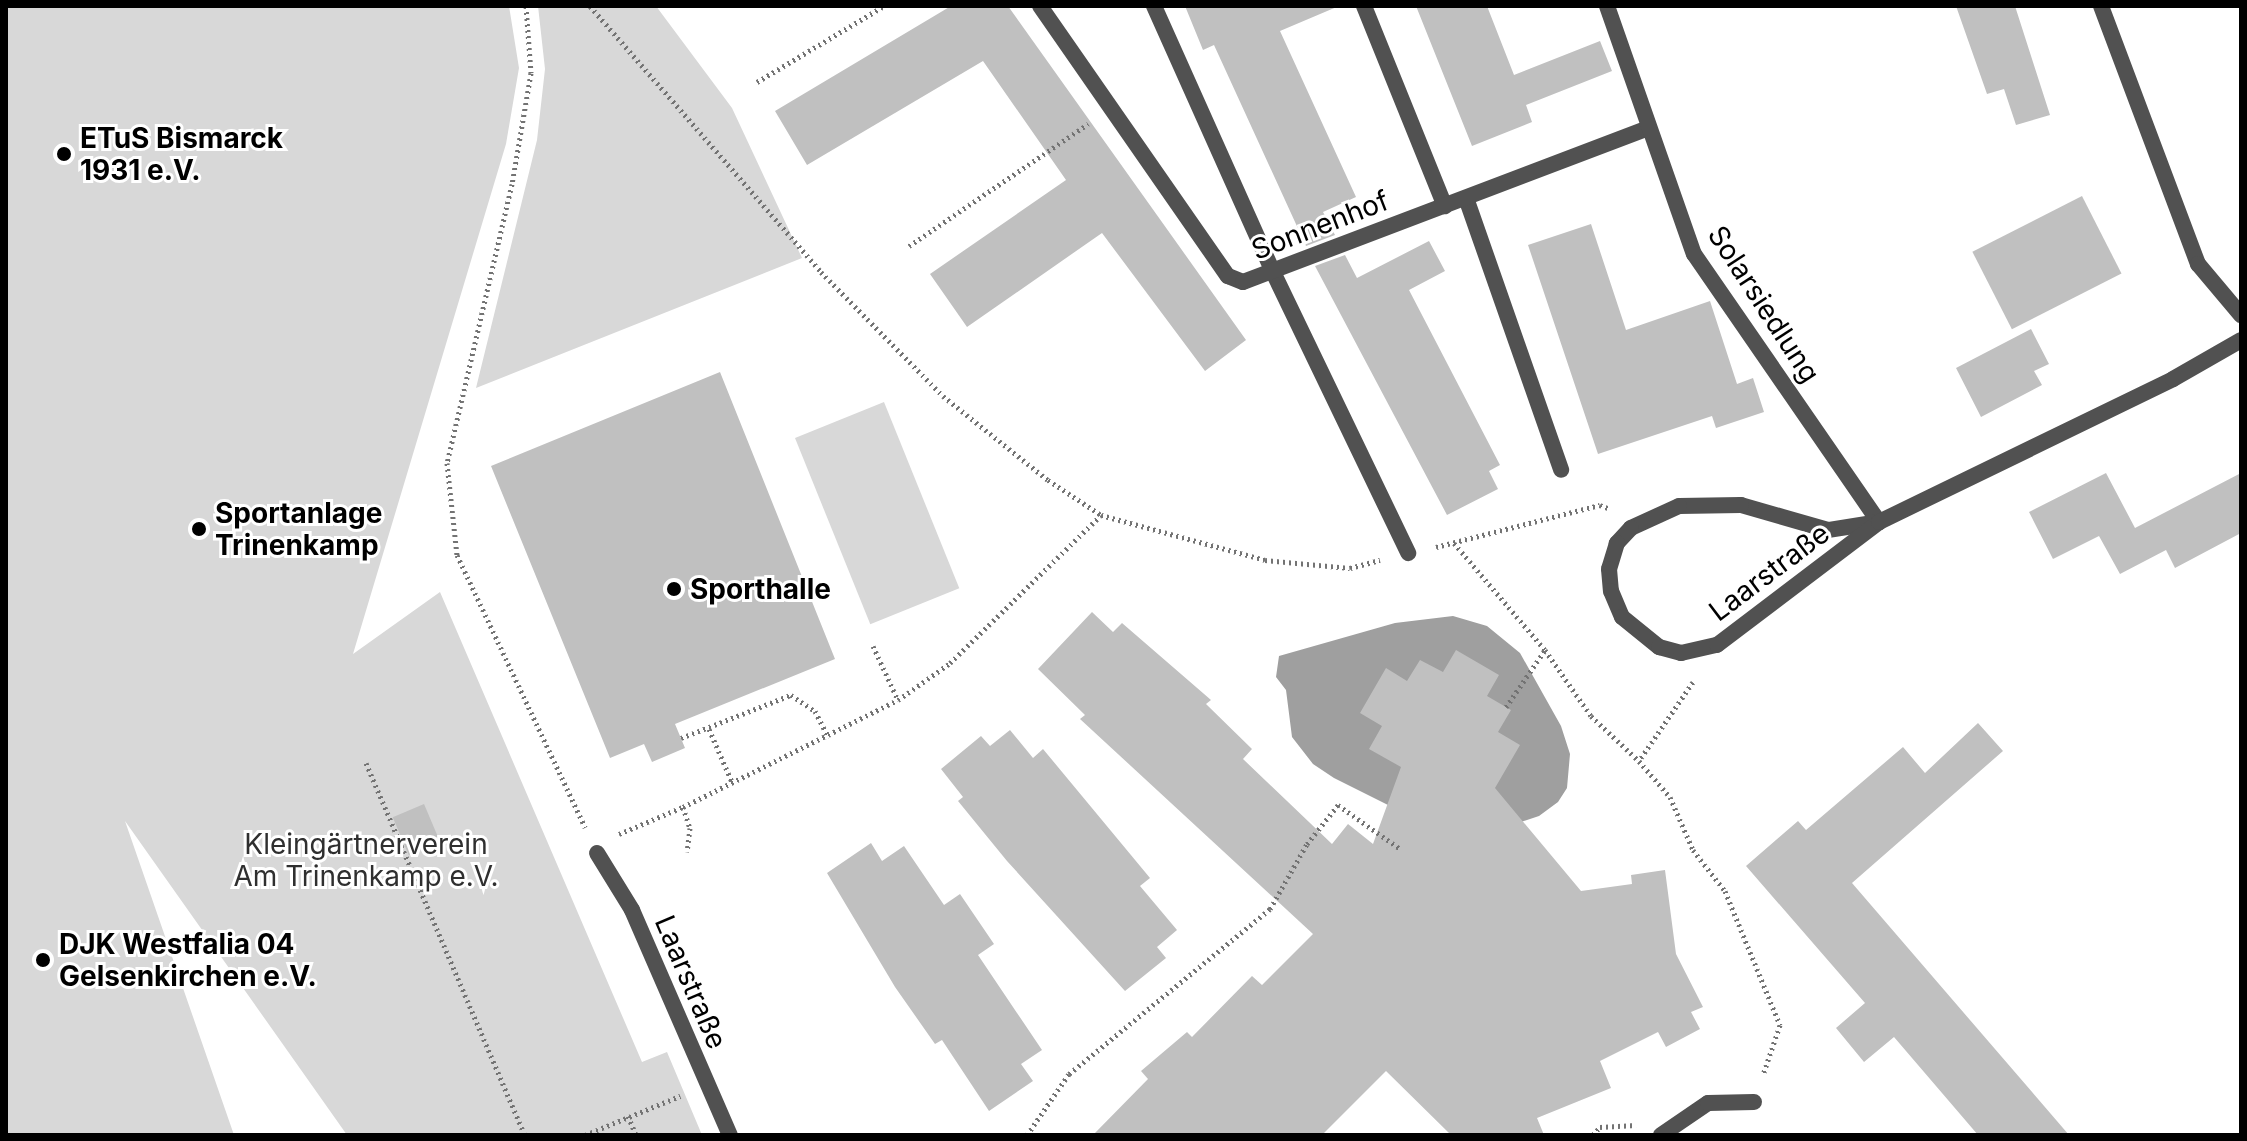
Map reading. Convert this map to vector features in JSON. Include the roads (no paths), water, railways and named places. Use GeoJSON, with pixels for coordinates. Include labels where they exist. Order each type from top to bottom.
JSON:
{"type":"FeatureCollection","features":[{"type":"Feature","properties":{"kind":"street","name":"Sonnenhof"},"geometry":{"type":"LineString","coordinates":[[1040,6],[1109,110],[1228,276],[1243,282],[1648,128]]}},
{"type":"Feature","properties":{"kind":"street"},"geometry":{"type":"LineString","coordinates":[[1154,6],[1273,272],[1408,553]]}},
{"type":"Feature","properties":{"kind":"street"},"geometry":{"type":"LineString","coordinates":[[1364,6],[1445,206]]}},
{"type":"Feature","properties":{"kind":"street","name":"Solarsiedlung"},"geometry":{"type":"LineString","coordinates":[[1607,6],[1694,254],[1879,522]]}},
{"type":"Feature","properties":{"kind":"street"},"geometry":{"type":"LineString","coordinates":[[2101,6],[2198,264],[2241,315]]}},
{"type":"Feature","properties":{"kind":"street"},"geometry":{"type":"LineString","coordinates":[[1466,198],[1561,470]]}},
{"type":"Feature","properties":{"kind":"street","name":"Laarstraße"},"geometry":{"type":"LineString","coordinates":[[1879,522],[1828,530],[1774,513],[1709,502],[1648,519],[1617,543],[1609,569],[1622,617],[1659,647],[1681,653],[1717,645],[1879,522],[2173,379],[2241,340]]}},
{"type":"Feature","properties":{"kind":"street","name":"Laarstraße"},"geometry":{"type":"LineString","coordinates":[[597,853],[632,910],[730,1135]]}},
{"type":"Feature","properties":{"kind":"street"},"geometry":{"type":"LineString","coordinates":[[1663,1132],[1708,1103],[1754,1102]]}},
{"type":"Feature","properties":{"kind":"place","name":"ETuS Bismarck 1931 e.V."},"geometry":{"type":"Point","coordinates":[64,154]}},
{"type":"Feature","properties":{"kind":"place","name":"Sportanlage Trinenkamp"},"geometry":{"type":"Point","coordinates":[199,529]}},
{"type":"Feature","properties":{"kind":"place","name":"Sporthalle"},"geometry":{"type":"Point","coordinates":[674,589]}},
{"type":"Feature","properties":{"kind":"place","name":"DJK Westfalia 04 Gelsenkirchen e.V."},"geometry":{"type":"Point","coordinates":[43,960]}},
{"type":"Feature","properties":{"kind":"park label","name":"Kleingärtnerverein Am Trinenkamp e.V."},"geometry":{"type":"Point","coordinates":[366,860]}}]}
